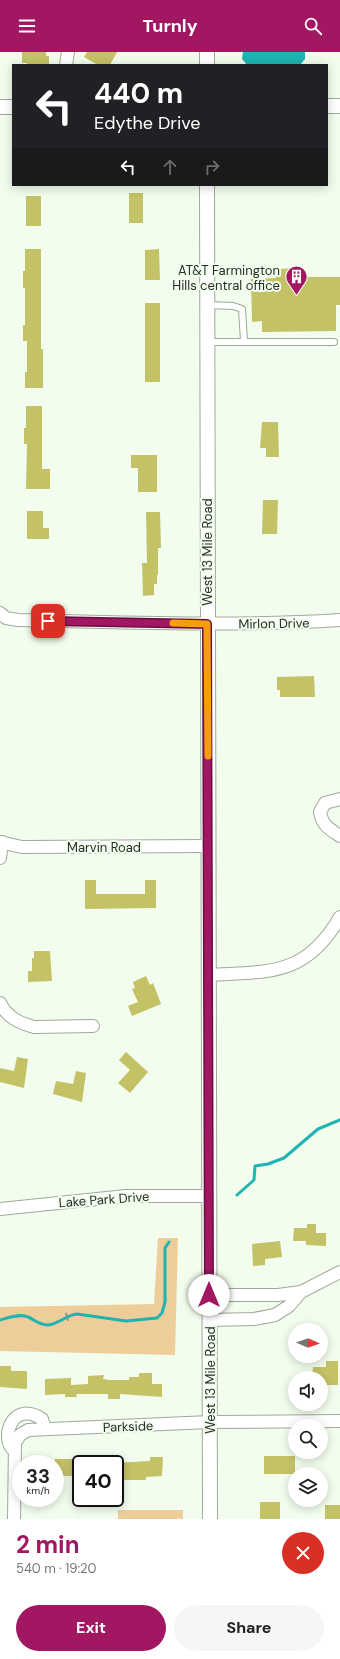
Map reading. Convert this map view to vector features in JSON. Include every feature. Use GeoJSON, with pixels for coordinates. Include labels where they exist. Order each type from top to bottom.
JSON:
{"type":"FeatureCollection","features":[{"type":"Feature","properties":{"kind":"street"},"geometry":{"type":"LineString","coordinates":[[66,64],[68,52]]}},
{"type":"Feature","properties":{"kind":"street"},"geometry":{"type":"LineString","coordinates":[[207,52],[207,64]]}},
{"type":"Feature","properties":{"kind":"street"},"geometry":{"type":"LineString","coordinates":[[328,106],[340,106]]}},
{"type":"Feature","properties":{"kind":"street"},"geometry":{"type":"LineString","coordinates":[[0,107],[12,107]]}},
{"type":"Feature","properties":{"kind":"street","name":"West 13 Mile Road"},"geometry":{"type":"LineString","coordinates":[[207,186],[210,1519]]}},
{"type":"Feature","properties":{"kind":"street","name":"Mirlon Drive"},"geometry":{"type":"LineString","coordinates":[[0,613],[6,618],[18,620],[207,624],[296,623],[340,620]]}},
{"type":"Feature","properties":{"kind":"street"},"geometry":{"type":"LineString","coordinates":[[340,799],[325,803],[320,812],[321,821],[340,836]]}},
{"type":"Feature","properties":{"kind":"street"},"geometry":{"type":"LineString","coordinates":[[0,858],[1,842]]}},
{"type":"Feature","properties":{"kind":"street","name":"Marvin Road"},"geometry":{"type":"LineString","coordinates":[[1,842],[22,847],[208,846]]}},
{"type":"Feature","properties":{"kind":"street"},"geometry":{"type":"LineString","coordinates":[[209,975],[272,971],[300,962],[322,942],[340,918]]}},
{"type":"Feature","properties":{"kind":"street"},"geometry":{"type":"LineString","coordinates":[[0,1003],[12,1018],[34,1027],[93,1026]]}},
{"type":"Feature","properties":{"kind":"street","name":"Lake Park Drive"},"geometry":{"type":"LineString","coordinates":[[0,1209],[126,1196],[209,1196]]}},
{"type":"Feature","properties":{"kind":"street"},"geometry":{"type":"LineString","coordinates":[[209,1295],[278,1295],[301,1292],[340,1272]]}},
{"type":"Feature","properties":{"kind":"street"},"geometry":{"type":"LineString","coordinates":[[209,1320],[254,1319],[275,1315],[289,1306],[301,1292]]}},
{"type":"Feature","properties":{"kind":"street"},"geometry":{"type":"LineString","coordinates":[[14,1450],[6,1447],[2,1442],[1,1436],[3,1426],[11,1418],[21,1413],[28,1413],[42,1419],[45,1429]]}},
{"type":"Feature","properties":{"kind":"street","name":"Parkside"},"geometry":{"type":"LineString","coordinates":[[14,1519],[14,1450],[17,1439],[24,1432],[45,1429],[131,1427],[210,1422],[340,1421]]}},
{"type":"Feature","properties":{"kind":"lane"},"geometry":{"type":"LineString","coordinates":[[207,305],[233,306],[242,309],[244,341]]}},
{"type":"Feature","properties":{"kind":"lane"},"geometry":{"type":"LineString","coordinates":[[207,342],[334,342]]}},
{"type":"Feature","properties":{"kind":"path"},"geometry":{"type":"LineString","coordinates":[[66,1313],[68,1321]]}},
{"type":"Feature","properties":{"kind":"shaded area"},"geometry":{"type":"Polygon","coordinates":[[[158,1238],[178,1238],[175,1355],[0,1351],[0,1307],[154,1304],[158,1238]]]}},
{"type":"Feature","properties":{"kind":"shaded area"},"geometry":{"type":"Polygon","coordinates":[[[118,1510],[183,1510],[183,1519],[118,1519],[118,1510]]]}},
{"type":"Feature","properties":{"kind":"water"},"geometry":{"type":"Polygon","coordinates":[[[243,52],[305,52],[305,59],[301,64],[246,64],[242,59],[243,52]]]}},
{"type":"Feature","properties":{"kind":"building"},"geometry":{"type":"Polygon","coordinates":[[[22,52],[46,52],[46,56],[49,56],[49,64],[22,63],[22,52]]]}},
{"type":"Feature","properties":{"kind":"building"},"geometry":{"type":"Polygon","coordinates":[[[87,52],[117,52],[111,64],[96,64],[84,57],[87,52]]]}},
{"type":"Feature","properties":{"kind":"building"},"geometry":{"type":"Polygon","coordinates":[[[129,193],[143,193],[143,223],[129,223],[129,193]]]}},
{"type":"Feature","properties":{"kind":"building"},"geometry":{"type":"Polygon","coordinates":[[[26,196],[41,196],[41,226],[26,226],[26,196]]]}},
{"type":"Feature","properties":{"kind":"building"},"geometry":{"type":"Polygon","coordinates":[[[25,249],[41,249],[41,349],[43,349],[43,388],[25,388],[25,372],[27,372],[27,341],[23,341],[23,325],[25,325],[25,288],[23,288],[23,271],[25,271],[25,249]]]}},
{"type":"Feature","properties":{"kind":"building"},"geometry":{"type":"Polygon","coordinates":[[[159,249],[160,280],[145,280],[145,250],[159,249]]]}},
{"type":"Feature","properties":{"kind":"building","name":"AT&T Farmington Hills central office"},"geometry":{"type":"Polygon","coordinates":[[[304,268],[304,277],[340,277],[340,305],[336,305],[336,331],[262,332],[262,321],[252,322],[251,279],[276,278],[276,269],[304,268]]]}},
{"type":"Feature","properties":{"kind":"building"},"geometry":{"type":"Polygon","coordinates":[[[145,303],[160,303],[160,382],[145,382],[145,303]]]}},
{"type":"Feature","properties":{"kind":"building"},"geometry":{"type":"Polygon","coordinates":[[[26,406],[42,406],[42,469],[50,469],[50,489],[26,489],[27,444],[24,444],[24,428],[26,428],[26,406]]]}},
{"type":"Feature","properties":{"kind":"building"},"geometry":{"type":"Polygon","coordinates":[[[262,422],[278,422],[279,457],[266,457],[266,448],[260,448],[262,422]]]}},
{"type":"Feature","properties":{"kind":"building"},"geometry":{"type":"Polygon","coordinates":[[[131,455],[157,455],[157,492],[138,492],[138,468],[131,468],[131,455]]]}},
{"type":"Feature","properties":{"kind":"building"},"geometry":{"type":"Polygon","coordinates":[[[263,500],[278,500],[277,534],[262,534],[263,500]]]}},
{"type":"Feature","properties":{"kind":"building"},"geometry":{"type":"Polygon","coordinates":[[[27,511],[43,511],[43,528],[49,528],[49,539],[27,539],[27,511]]]}},
{"type":"Feature","properties":{"kind":"building"},"geometry":{"type":"Polygon","coordinates":[[[146,512],[160,512],[161,548],[158,548],[158,575],[157,584],[154,584],[154,595],[143,596],[142,563],[147,563],[146,512]]]}},
{"type":"Feature","properties":{"kind":"building"},"geometry":{"type":"Polygon","coordinates":[[[314,676],[315,697],[280,697],[280,690],[277,690],[277,677],[314,676]]]}},
{"type":"Feature","properties":{"kind":"building"},"geometry":{"type":"Polygon","coordinates":[[[85,880],[96,880],[96,894],[145,894],[145,880],[156,880],[156,908],[85,909],[85,880]]]}},
{"type":"Feature","properties":{"kind":"building"},"geometry":{"type":"Polygon","coordinates":[[[34,951],[50,951],[52,981],[28,982],[28,971],[32,971],[32,958],[34,958],[34,951]]]}},
{"type":"Feature","properties":{"kind":"building"},"geometry":{"type":"Polygon","coordinates":[[[146,976],[150,985],[153,983],[161,1004],[132,1016],[128,1006],[138,1002],[132,989],[135,988],[133,982],[146,976]]]}},
{"type":"Feature","properties":{"kind":"building"},"geometry":{"type":"Polygon","coordinates":[[[126,1052],[148,1072],[130,1093],[118,1083],[130,1070],[119,1060],[126,1052]]]}},
{"type":"Feature","properties":{"kind":"building"},"geometry":{"type":"Polygon","coordinates":[[[17,1057],[28,1059],[24,1088],[0,1082],[0,1068],[14,1071],[17,1057]]]}},
{"type":"Feature","properties":{"kind":"building"},"geometry":{"type":"Polygon","coordinates":[[[76,1071],[86,1073],[82,1102],[53,1094],[56,1081],[73,1084],[76,1071]]]}},
{"type":"Feature","properties":{"kind":"building"},"geometry":{"type":"Polygon","coordinates":[[[307,1224],[316,1224],[316,1233],[326,1233],[326,1246],[306,1245],[306,1241],[293,1241],[294,1228],[307,1228],[307,1224]]]}},
{"type":"Feature","properties":{"kind":"building"},"geometry":{"type":"Polygon","coordinates":[[[280,1241],[282,1257],[265,1259],[265,1265],[253,1266],[252,1244],[280,1241]]]}},
{"type":"Feature","properties":{"kind":"building"},"geometry":{"type":"Polygon","coordinates":[[[328,1361],[338,1361],[338,1385],[328,1385],[328,1371],[313,1371],[313,1367],[326,1367],[326,1363],[328,1363],[328,1361]]]}},
{"type":"Feature","properties":{"kind":"building"},"geometry":{"type":"Polygon","coordinates":[[[0,1366],[11,1366],[11,1371],[27,1371],[27,1389],[0,1387],[0,1366]]]}},
{"type":"Feature","properties":{"kind":"building"},"geometry":{"type":"Polygon","coordinates":[[[139,1373],[152,1373],[152,1384],[162,1384],[162,1397],[120,1394],[120,1399],[108,1399],[108,1394],[76,1394],[77,1397],[65,1397],[65,1394],[45,1395],[45,1379],[71,1378],[71,1385],[88,1384],[88,1376],[104,1375],[103,1379],[129,1380],[129,1377],[139,1377],[139,1373]]]}},
{"type":"Feature","properties":{"kind":"building"},"geometry":{"type":"Polygon","coordinates":[[[264,1456],[288,1456],[288,1459],[295,1459],[295,1467],[288,1467],[288,1474],[264,1474],[264,1456]]]}},
{"type":"Feature","properties":{"kind":"building"},"geometry":{"type":"Polygon","coordinates":[[[150,1457],[163,1457],[162,1476],[146,1477],[146,1480],[124,1480],[124,1462],[150,1461],[150,1457]]]}},
{"type":"Feature","properties":{"kind":"building"},"geometry":{"type":"Polygon","coordinates":[[[64,1459],[72,1459],[72,1476],[64,1476],[64,1459]]]}},
{"type":"Feature","properties":{"kind":"building"},"geometry":{"type":"Polygon","coordinates":[[[260,1502],[280,1502],[280,1519],[260,1519],[260,1502]]]}},
{"type":"Feature","properties":{"kind":"building"},"geometry":{"type":"Polygon","coordinates":[[[328,1505],[340,1505],[340,1519],[325,1519],[325,1507],[328,1507],[328,1505]]]}},
{"type":"Feature","properties":{"kind":"waterway"},"geometry":{"type":"LineString","coordinates":[[237,1195],[254,1180],[255,1166],[268,1164],[284,1158],[318,1129],[340,1120]]}},
{"type":"Feature","properties":{"kind":"waterway"},"geometry":{"type":"LineString","coordinates":[[0,1320],[14,1316],[25,1316],[42,1324],[48,1325],[77,1314],[126,1321],[157,1318],[162,1313],[165,1302],[165,1248],[169,1242]]}},
{"type":"Feature","properties":{"kind":"slow traffic"},"geometry":{"type":"LineString","coordinates":[[173,623],[207,624],[208,756]]}},
{"type":"Feature","properties":{"kind":"place","name":"AT&T Farmington Hills central office"},"geometry":{"type":"Point","coordinates":[296,296]}},
{"type":"Feature","properties":{"kind":"route"},"geometry":{"type":"LineString","coordinates":[[48,621],[207,624],[209,1295]]}}]}
